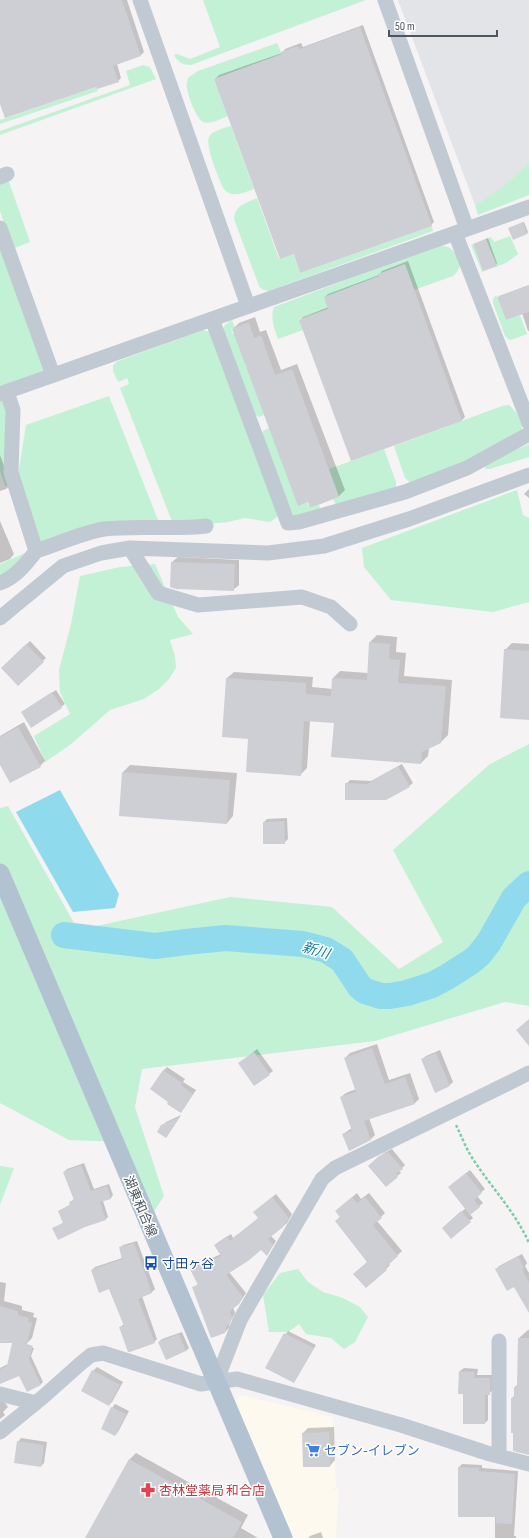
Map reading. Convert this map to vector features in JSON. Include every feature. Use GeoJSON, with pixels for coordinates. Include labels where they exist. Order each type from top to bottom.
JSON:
{"type":"FeatureCollection","features":[{"type":"Feature","properties":{"kind":"main road","name":"湖東和合線"},"geometry":{"type":"LineString","coordinates":[[0,873],[282,1538]]}},
{"type":"Feature","properties":{"kind":"street"},"geometry":{"type":"LineString","coordinates":[[140,0],[248,306]]}},
{"type":"Feature","properties":{"kind":"street"},"geometry":{"type":"LineString","coordinates":[[385,0],[461,231],[529,423]]}},
{"type":"Feature","properties":{"kind":"street"},"geometry":{"type":"LineString","coordinates":[[36,551],[11,472],[13,410],[3,393],[529,207]]}},
{"type":"Feature","properties":{"kind":"street"},"geometry":{"type":"LineString","coordinates":[[0,228],[53,375]]}},
{"type":"Feature","properties":{"kind":"street"},"geometry":{"type":"LineString","coordinates":[[212,319],[288,523],[299,522],[405,492],[467,468],[529,434]]}},
{"type":"Feature","properties":{"kind":"street"},"geometry":{"type":"LineString","coordinates":[[0,618],[63,566],[101,553],[130,548],[268,553],[324,546],[409,519],[529,475]]}},
{"type":"Feature","properties":{"kind":"street"},"geometry":{"type":"LineString","coordinates":[[0,583],[19,571],[36,551],[86,533],[104,529],[185,529],[206,526]]}},
{"type":"Feature","properties":{"kind":"street"},"geometry":{"type":"LineString","coordinates":[[130,548],[158,593],[198,604],[302,597],[331,607],[350,624]]}},
{"type":"Feature","properties":{"kind":"street"},"geometry":{"type":"LineString","coordinates":[[216,1382],[240,1320],[322,1179],[335,1168],[529,1073]]}},
{"type":"Feature","properties":{"kind":"street"},"geometry":{"type":"LineString","coordinates":[[499,1341],[499,1456]]}},
{"type":"Feature","properties":{"kind":"street"},"geometry":{"type":"LineString","coordinates":[[0,1432],[91,1355],[97,1353],[110,1354],[200,1384],[237,1379],[401,1425],[529,1464]]}},
{"type":"Feature","properties":{"kind":"street"},"geometry":{"type":"LineString","coordinates":[[0,1394],[36,1403]]}},
{"type":"Feature","properties":{"kind":"path"},"geometry":{"type":"LineString","coordinates":[[450,1112],[470,1155],[499,1193],[524,1231],[529,1243]]}},
{"type":"Feature","properties":{"kind":"shaded area"},"geometry":{"type":"Polygon","coordinates":[[[398,0],[529,0],[529,162],[514,179],[488,198],[475,205],[398,0]]]}},
{"type":"Feature","properties":{"kind":"shaded area"},"geometry":{"type":"Polygon","coordinates":[[[241,1395],[333,1417],[336,1487],[328,1493],[339,1488],[336,1538],[293,1538],[233,1404],[241,1395]]]}},
{"type":"Feature","properties":{"kind":"green space"},"geometry":{"type":"Polygon","coordinates":[[[203,0],[366,0],[191,65],[181,63],[174,55],[177,54],[190,59],[220,47],[203,0]]]}},
{"type":"Feature","properties":{"kind":"green space"},"geometry":{"type":"Polygon","coordinates":[[[277,43],[282,54],[214,79],[228,116],[209,123],[200,120],[195,112],[189,96],[187,86],[188,78],[198,71],[277,43]]]}},
{"type":"Feature","properties":{"kind":"green space"},"geometry":{"type":"Polygon","coordinates":[[[143,65],[150,67],[156,79],[0,135],[0,131],[130,85],[126,71],[143,65]]]}},
{"type":"Feature","properties":{"kind":"green space"},"geometry":{"type":"Polygon","coordinates":[[[96,87],[98,91],[0,124],[0,120],[96,87]]]}},
{"type":"Feature","properties":{"kind":"green space"},"geometry":{"type":"Polygon","coordinates":[[[231,126],[254,189],[238,194],[230,193],[223,188],[213,162],[208,142],[209,137],[213,133],[231,126]]]}},
{"type":"Feature","properties":{"kind":"green space"},"geometry":{"type":"Polygon","coordinates":[[[529,162],[529,195],[478,215],[475,205],[504,186],[529,162]]]}},
{"type":"Feature","properties":{"kind":"green space"},"geometry":{"type":"Polygon","coordinates":[[[8,179],[30,242],[12,249],[0,211],[0,184],[8,179]]]}},
{"type":"Feature","properties":{"kind":"green space"},"geometry":{"type":"Polygon","coordinates":[[[257,198],[279,259],[294,254],[300,273],[432,226],[433,231],[269,291],[263,290],[259,286],[234,219],[236,211],[242,205],[257,198]]]}},
{"type":"Feature","properties":{"kind":"green space"},"geometry":{"type":"Polygon","coordinates":[[[510,236],[518,254],[506,263],[482,272],[471,245],[473,244],[483,271],[496,265],[486,239],[491,237],[494,242],[510,236]]]}},
{"type":"Feature","properties":{"kind":"green space"},"geometry":{"type":"Polygon","coordinates":[[[0,243],[44,371],[0,388],[0,243]]]}},
{"type":"Feature","properties":{"kind":"green space"},"geometry":{"type":"Polygon","coordinates":[[[436,246],[446,246],[455,253],[460,266],[453,276],[414,290],[410,279],[299,319],[303,330],[278,339],[272,319],[274,307],[436,246]]]}},
{"type":"Feature","properties":{"kind":"green space"},"geometry":{"type":"Polygon","coordinates":[[[496,295],[506,320],[520,315],[527,334],[511,340],[505,336],[493,303],[493,299],[496,295]]]}},
{"type":"Feature","properties":{"kind":"green space"},"geometry":{"type":"Polygon","coordinates":[[[232,320],[235,328],[231,329],[233,334],[243,330],[264,415],[259,417],[255,415],[223,329],[225,325],[232,320]]]}},
{"type":"Feature","properties":{"kind":"green space"},"geometry":{"type":"Polygon","coordinates":[[[203,330],[210,332],[278,512],[277,517],[270,522],[245,518],[228,522],[207,524],[173,524],[120,388],[129,384],[127,378],[118,382],[113,371],[113,365],[118,361],[203,330]]]}},
{"type":"Feature","properties":{"kind":"green space"},"geometry":{"type":"Polygon","coordinates":[[[109,396],[160,525],[41,543],[18,475],[26,425],[109,396]]]}},
{"type":"Feature","properties":{"kind":"green space"},"geometry":{"type":"Polygon","coordinates":[[[0,400],[5,400],[12,484],[5,486],[0,471],[0,400]]]}},
{"type":"Feature","properties":{"kind":"green space"},"geometry":{"type":"Polygon","coordinates":[[[509,405],[519,418],[522,425],[522,433],[463,466],[412,484],[405,478],[394,446],[502,406],[509,405]]]}},
{"type":"Feature","properties":{"kind":"green space"},"geometry":{"type":"Polygon","coordinates":[[[269,428],[310,508],[319,505],[321,512],[296,516],[293,514],[262,436],[263,431],[269,428]]]}},
{"type":"Feature","properties":{"kind":"green space"},"geometry":{"type":"Polygon","coordinates":[[[529,444],[529,457],[490,469],[485,469],[485,465],[492,460],[529,444]]]}},
{"type":"Feature","properties":{"kind":"green space"},"geometry":{"type":"Polygon","coordinates":[[[384,449],[396,482],[396,487],[337,507],[333,499],[339,497],[329,469],[384,449]]]}},
{"type":"Feature","properties":{"kind":"green space"},"geometry":{"type":"Polygon","coordinates":[[[517,490],[523,515],[529,518],[529,602],[493,612],[391,600],[364,567],[362,548],[517,490]]]}},
{"type":"Feature","properties":{"kind":"green space"},"geometry":{"type":"Polygon","coordinates":[[[25,553],[24,558],[0,577],[0,564],[25,553]]]}},
{"type":"Feature","properties":{"kind":"green space"},"geometry":{"type":"Polygon","coordinates":[[[155,564],[178,617],[193,634],[170,640],[175,656],[176,668],[169,679],[159,689],[144,699],[110,710],[70,745],[45,762],[34,736],[70,714],[60,692],[59,670],[71,624],[80,576],[120,567],[155,564]]]}},
{"type":"Feature","properties":{"kind":"green space"},"geometry":{"type":"Polygon","coordinates":[[[529,744],[529,1006],[505,1002],[375,1041],[142,1069],[135,1107],[164,1196],[153,1213],[121,1142],[69,1140],[0,1103],[0,808],[8,806],[78,930],[230,897],[332,907],[399,969],[443,942],[393,850],[490,764],[529,744]]]}},
{"type":"Feature","properties":{"kind":"green space"},"geometry":{"type":"Polygon","coordinates":[[[0,1166],[14,1168],[0,1205],[0,1166]]]}},
{"type":"Feature","properties":{"kind":"green space"},"geometry":{"type":"Polygon","coordinates":[[[298,1269],[308,1282],[323,1292],[343,1298],[360,1307],[368,1317],[355,1342],[344,1349],[331,1338],[306,1334],[299,1324],[288,1332],[269,1332],[263,1295],[280,1273],[298,1269]]]}},
{"type":"Feature","properties":{"kind":"water"},"geometry":{"type":"Polygon","coordinates":[[[60,790],[119,894],[115,908],[73,912],[16,812],[60,790]]]}},
{"type":"Feature","properties":{"kind":"building"},"geometry":{"type":"Polygon","coordinates":[[[0,0],[122,0],[141,56],[113,66],[119,82],[97,89],[96,87],[5,118],[0,104],[0,0]]]}},
{"type":"Feature","properties":{"kind":"building"},"geometry":{"type":"Polygon","coordinates":[[[360,27],[432,226],[300,273],[294,254],[280,259],[214,79],[282,54],[281,52],[298,46],[299,49],[360,27]]]}},
{"type":"Feature","properties":{"kind":"building"},"geometry":{"type":"Polygon","coordinates":[[[523,222],[527,234],[513,240],[508,228],[523,222]]]}},
{"type":"Feature","properties":{"kind":"building"},"geometry":{"type":"Polygon","coordinates":[[[486,239],[497,266],[483,271],[473,244],[486,239]]]}},
{"type":"Feature","properties":{"kind":"building"},"geometry":{"type":"Polygon","coordinates":[[[405,264],[462,421],[351,461],[299,320],[328,309],[324,297],[379,276],[378,274],[405,264]]]}},
{"type":"Feature","properties":{"kind":"building"},"geometry":{"type":"Polygon","coordinates":[[[529,285],[529,312],[506,320],[497,297],[529,285]]]}},
{"type":"Feature","properties":{"kind":"building"},"geometry":{"type":"Polygon","coordinates":[[[249,322],[254,338],[261,335],[275,375],[292,369],[339,497],[310,508],[308,502],[298,506],[232,329],[249,322]]]}},
{"type":"Feature","properties":{"kind":"building"},"geometry":{"type":"Polygon","coordinates":[[[171,562],[235,564],[234,591],[176,589],[170,587],[171,562]]]}},
{"type":"Feature","properties":{"kind":"building"},"geometry":{"type":"Polygon","coordinates":[[[369,642],[390,644],[389,659],[400,660],[398,683],[446,686],[441,743],[422,752],[421,764],[331,757],[334,723],[304,721],[301,776],[246,772],[248,739],[222,737],[226,678],[306,683],[306,694],[331,696],[332,678],[367,680],[369,642]]]}},
{"type":"Feature","properties":{"kind":"building"},"geometry":{"type":"Polygon","coordinates":[[[26,644],[44,662],[18,686],[1,668],[26,644]]]}},
{"type":"Feature","properties":{"kind":"building"},"geometry":{"type":"Polygon","coordinates":[[[504,649],[529,651],[529,720],[500,718],[504,649]]]}},
{"type":"Feature","properties":{"kind":"building"},"geometry":{"type":"Polygon","coordinates":[[[52,692],[62,708],[31,728],[21,712],[52,692]]]}},
{"type":"Feature","properties":{"kind":"building"},"geometry":{"type":"Polygon","coordinates":[[[18,727],[41,767],[10,783],[0,765],[0,737],[18,727]]]}},
{"type":"Feature","properties":{"kind":"building"},"geometry":{"type":"Polygon","coordinates":[[[398,766],[410,787],[386,800],[345,800],[345,783],[367,784],[398,766]]]}},
{"type":"Feature","properties":{"kind":"building"},"geometry":{"type":"Polygon","coordinates":[[[122,772],[230,780],[227,824],[119,816],[122,772]]]}},
{"type":"Feature","properties":{"kind":"building"},"geometry":{"type":"Polygon","coordinates":[[[284,821],[285,844],[263,844],[263,822],[284,821]]]}},
{"type":"Feature","properties":{"kind":"building"},"geometry":{"type":"Polygon","coordinates":[[[529,1019],[529,1046],[516,1030],[529,1019]]]}},
{"type":"Feature","properties":{"kind":"building"},"geometry":{"type":"Polygon","coordinates":[[[372,1048],[385,1084],[405,1077],[415,1104],[364,1121],[371,1140],[349,1151],[342,1134],[352,1131],[340,1097],[356,1092],[344,1058],[372,1048]]]}},
{"type":"Feature","properties":{"kind":"building"},"geometry":{"type":"Polygon","coordinates":[[[254,1052],[270,1075],[254,1086],[238,1063],[254,1052]]]}},
{"type":"Feature","properties":{"kind":"building"},"geometry":{"type":"Polygon","coordinates":[[[436,1053],[450,1086],[435,1093],[421,1059],[436,1053]]]}},
{"type":"Feature","properties":{"kind":"building"},"geometry":{"type":"Polygon","coordinates":[[[163,1070],[182,1083],[181,1085],[193,1094],[181,1113],[167,1104],[168,1102],[150,1089],[163,1070]]]}},
{"type":"Feature","properties":{"kind":"building"},"geometry":{"type":"Polygon","coordinates":[[[180,1117],[166,1138],[157,1132],[161,1125],[180,1117]]]}},
{"type":"Feature","properties":{"kind":"building"},"geometry":{"type":"Polygon","coordinates":[[[388,1152],[403,1169],[396,1174],[398,1177],[386,1187],[368,1166],[379,1156],[388,1152]]]}},
{"type":"Feature","properties":{"kind":"building"},"geometry":{"type":"Polygon","coordinates":[[[81,1165],[91,1191],[107,1186],[111,1199],[100,1202],[106,1220],[85,1227],[58,1240],[52,1228],[63,1223],[58,1211],[70,1205],[69,1202],[74,1200],[63,1172],[81,1165]]]}},
{"type":"Feature","properties":{"kind":"building"},"geometry":{"type":"Polygon","coordinates":[[[466,1173],[482,1193],[474,1200],[480,1207],[470,1215],[448,1187],[466,1173]]]}},
{"type":"Feature","properties":{"kind":"building"},"geometry":{"type":"Polygon","coordinates":[[[272,1197],[289,1218],[283,1227],[268,1239],[273,1245],[267,1256],[261,1250],[248,1261],[226,1275],[243,1297],[239,1304],[230,1311],[232,1317],[229,1325],[227,1325],[225,1333],[211,1338],[192,1287],[198,1285],[190,1269],[221,1256],[214,1245],[227,1236],[230,1241],[258,1218],[253,1212],[272,1197]]]}},
{"type":"Feature","properties":{"kind":"building"},"geometry":{"type":"Polygon","coordinates":[[[352,1197],[357,1203],[365,1197],[382,1218],[373,1225],[398,1256],[385,1268],[387,1270],[366,1288],[353,1274],[367,1262],[335,1221],[340,1217],[335,1211],[352,1197]]]}},
{"type":"Feature","properties":{"kind":"building"},"geometry":{"type":"Polygon","coordinates":[[[461,1211],[471,1222],[451,1239],[442,1228],[461,1211]]]}},
{"type":"Feature","properties":{"kind":"building"},"geometry":{"type":"Polygon","coordinates":[[[134,1243],[152,1293],[138,1299],[155,1343],[128,1352],[119,1327],[124,1326],[109,1289],[99,1293],[91,1270],[122,1259],[119,1247],[134,1243]]]}},
{"type":"Feature","properties":{"kind":"building"},"geometry":{"type":"Polygon","coordinates":[[[518,1256],[524,1268],[522,1269],[529,1282],[529,1313],[514,1287],[507,1291],[495,1269],[518,1256]]]}},
{"type":"Feature","properties":{"kind":"building"},"geometry":{"type":"Polygon","coordinates":[[[0,1306],[18,1311],[18,1315],[29,1318],[28,1322],[32,1323],[27,1344],[33,1346],[29,1359],[41,1385],[27,1392],[19,1376],[0,1384],[0,1369],[7,1366],[12,1343],[0,1343],[0,1306]]]}},
{"type":"Feature","properties":{"kind":"building"},"geometry":{"type":"Polygon","coordinates":[[[284,1333],[314,1348],[294,1383],[265,1368],[284,1333]]]}},
{"type":"Feature","properties":{"kind":"building"},"geometry":{"type":"Polygon","coordinates":[[[179,1334],[186,1351],[166,1360],[158,1342],[179,1334]]]}},
{"type":"Feature","properties":{"kind":"building"},"geometry":{"type":"Polygon","coordinates":[[[518,1338],[529,1338],[529,1455],[513,1451],[513,1433],[511,1433],[511,1398],[514,1398],[514,1387],[517,1387],[518,1338]]]}},
{"type":"Feature","properties":{"kind":"building"},"geometry":{"type":"Polygon","coordinates":[[[92,1370],[120,1385],[109,1406],[81,1391],[92,1370]]]}},
{"type":"Feature","properties":{"kind":"building"},"geometry":{"type":"Polygon","coordinates":[[[459,1371],[475,1372],[474,1378],[490,1378],[490,1395],[485,1395],[485,1424],[463,1424],[463,1394],[458,1394],[459,1371]]]}},
{"type":"Feature","properties":{"kind":"building"},"geometry":{"type":"Polygon","coordinates":[[[111,1407],[126,1414],[115,1436],[101,1429],[111,1407]]]}},
{"type":"Feature","properties":{"kind":"building"},"geometry":{"type":"Polygon","coordinates":[[[329,1432],[330,1467],[303,1467],[302,1433],[329,1432]]]}},
{"type":"Feature","properties":{"kind":"building"},"geometry":{"type":"Polygon","coordinates":[[[17,1441],[44,1445],[41,1467],[14,1463],[17,1441]]]}},
{"type":"Feature","properties":{"kind":"building","name":"杏林堂薬局 和合店"},"geometry":{"type":"Polygon","coordinates":[[[129,1459],[242,1522],[233,1538],[85,1538],[129,1459]]]}},
{"type":"Feature","properties":{"kind":"building"},"geometry":{"type":"Polygon","coordinates":[[[458,1467],[479,1468],[479,1471],[515,1474],[512,1524],[496,1523],[496,1517],[458,1517],[458,1467]]]}},
{"type":"Feature","properties":{"kind":"waterway","name":"新川"},"geometry":{"type":"LineString","coordinates":[[64,935],[155,946],[226,938],[303,944],[326,950],[342,960],[360,987],[365,991],[381,996],[390,996],[407,993],[432,985],[472,961],[479,955],[489,942],[514,898],[529,884]]}},
{"type":"Feature","properties":{"kind":"place","name":"寸田ヶ谷"},"geometry":{"type":"Point","coordinates":[151,1263]}},
{"type":"Feature","properties":{"kind":"place","name":"セブン-イレブン"},"geometry":{"type":"Point","coordinates":[313,1450]}},
{"type":"Feature","properties":{"kind":"place","name":"杏林堂薬局 和合店"},"geometry":{"type":"Point","coordinates":[148,1490]}}]}
